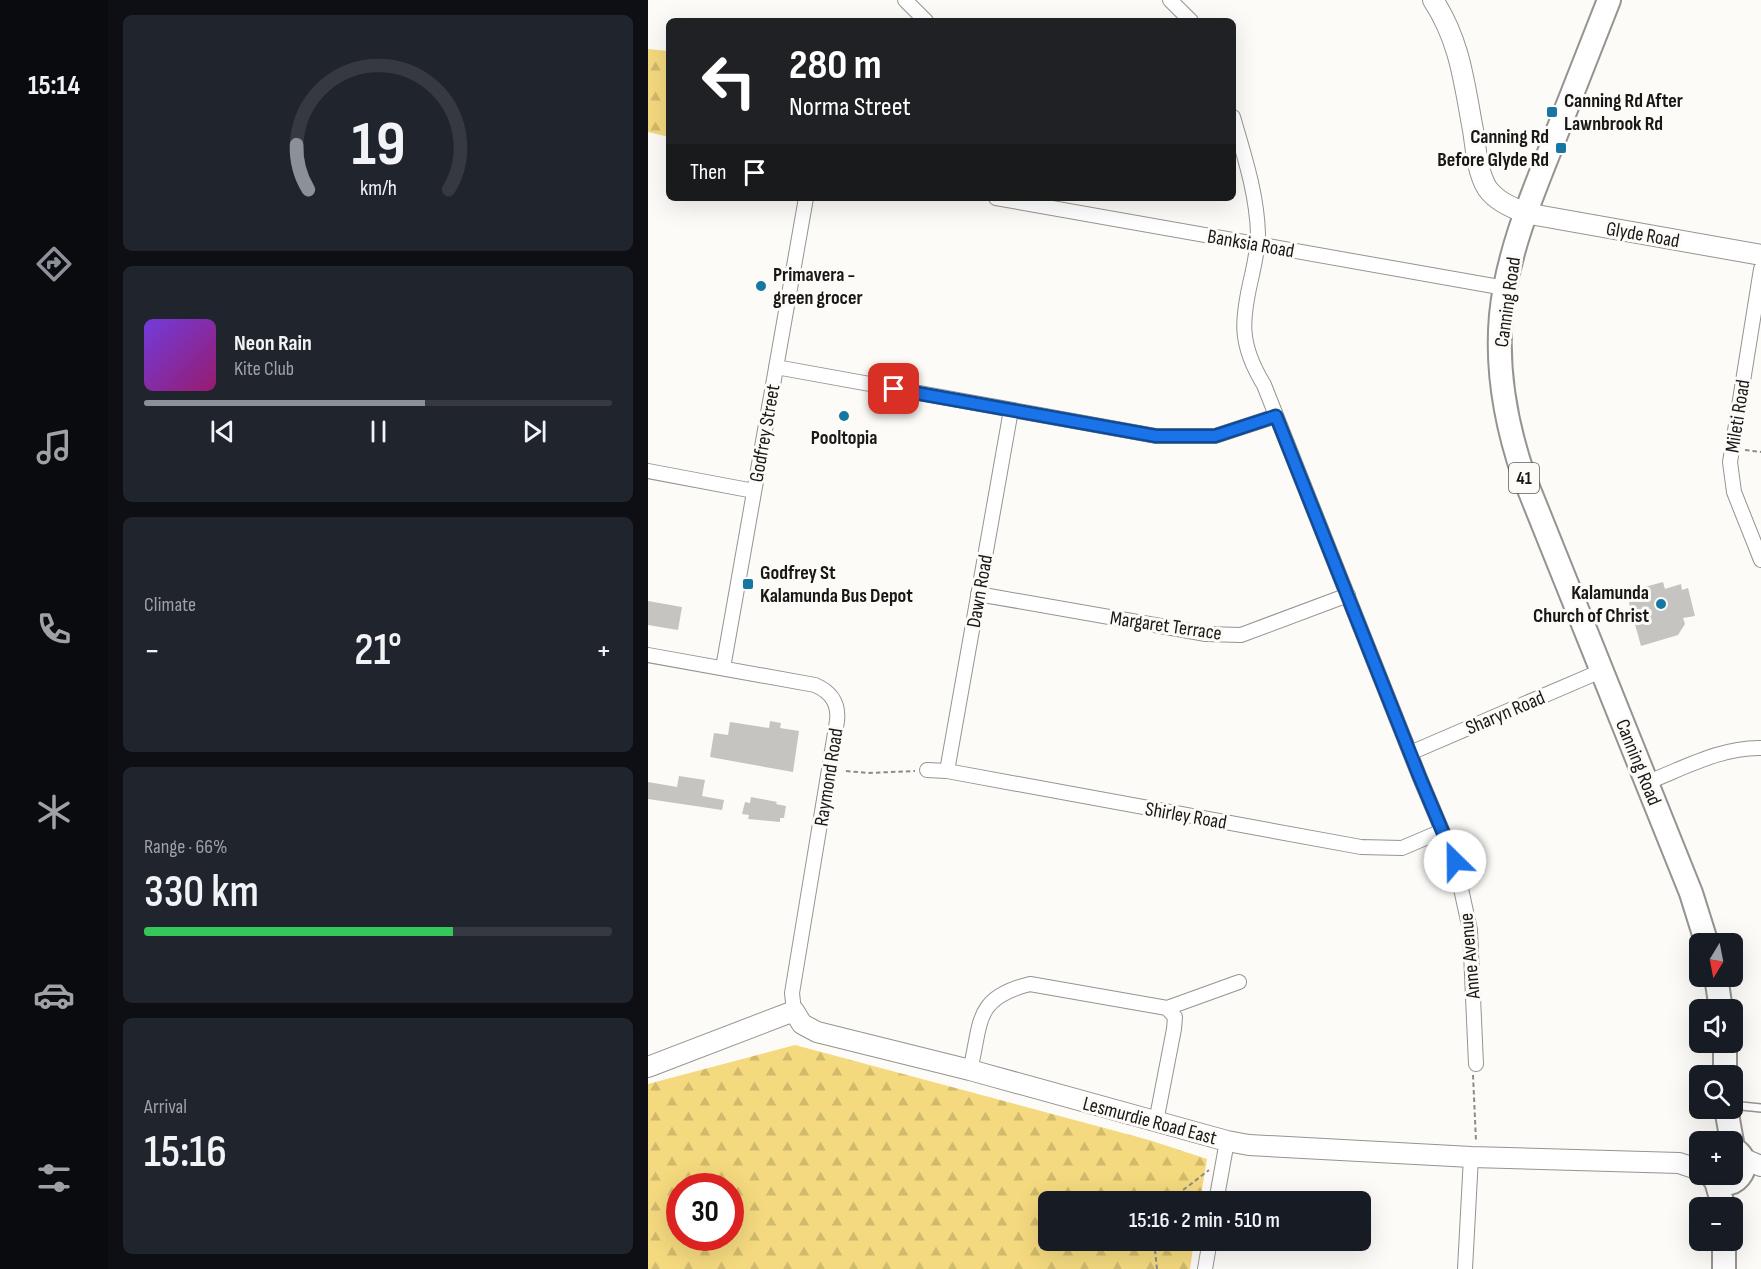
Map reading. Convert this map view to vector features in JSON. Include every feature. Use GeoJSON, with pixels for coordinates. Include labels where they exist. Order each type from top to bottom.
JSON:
{"type":"FeatureCollection","features":[{"type":"Feature","properties":{"kind":"main road","name":"Canning Road"},"geometry":{"type":"LineString","coordinates":[[1609,0],[1525,213],[1505,288],[1500,368],[1504,407],[1524,477],[1648,782],[1691,893],[1704,933]]}},
{"type":"Feature","properties":{"kind":"main road"},"geometry":{"type":"LineString","coordinates":[[1724,1251],[1724,1269]]}},
{"type":"Feature","properties":{"kind":"street"},"geometry":{"type":"LineString","coordinates":[[905,0],[923,18]]}},
{"type":"Feature","properties":{"kind":"street"},"geometry":{"type":"LineString","coordinates":[[1170,0],[1188,18]]}},
{"type":"Feature","properties":{"kind":"street","name":"Glyde Road"},"geometry":{"type":"LineString","coordinates":[[1433,0],[1454,37],[1460,58],[1483,178],[1488,189],[1503,203],[1525,213],[1761,255]]}},
{"type":"Feature","properties":{"kind":"street","name":"Anne Avenue"},"geometry":{"type":"LineString","coordinates":[[1236,129],[1258,222],[1258,244],[1245,309],[1244,338],[1253,367],[1264,385],[1455,861],[1470,930],[1476,1064]]}},
{"type":"Feature","properties":{"kind":"street","name":"Godfrey Street"},"geometry":{"type":"LineString","coordinates":[[723,668],[805,201]]}},
{"type":"Feature","properties":{"kind":"street","name":"Banksia Road"},"geometry":{"type":"LineString","coordinates":[[1023,201],[1505,288]]}},
{"type":"Feature","properties":{"kind":"street","name":"Mileti Road"},"geometry":{"type":"LineString","coordinates":[[1761,269],[1730,462],[1734,492],[1761,560]]}},
{"type":"Feature","properties":{"kind":"street"},"geometry":{"type":"LineString","coordinates":[[776,367],[1156,436],[1215,436],[1276,416]]}},
{"type":"Feature","properties":{"kind":"street","name":"Dawn Road"},"geometry":{"type":"LineString","coordinates":[[947,771],[1011,410]]}},
{"type":"Feature","properties":{"kind":"street"},"geometry":{"type":"LineString","coordinates":[[648,471],[754,491]]}},
{"type":"Feature","properties":{"kind":"street","name":"Margaret Terrace"},"geometry":{"type":"LineString","coordinates":[[978,594],[1206,634],[1242,635],[1348,595]]}},
{"type":"Feature","properties":{"kind":"street","name":"Raymond Road"},"geometry":{"type":"LineString","coordinates":[[648,655],[815,685],[831,695],[838,709],[792,993],[794,1011]]}},
{"type":"Feature","properties":{"kind":"street","name":"Sharyn Road"},"geometry":{"type":"LineString","coordinates":[[1410,753],[1601,671]]}},
{"type":"Feature","properties":{"kind":"street"},"geometry":{"type":"LineString","coordinates":[[1648,782],[1725,752],[1761,748]]}},
{"type":"Feature","properties":{"kind":"street","name":"Shirley Road"},"geometry":{"type":"LineString","coordinates":[[927,770],[947,771],[1360,847],[1401,848],[1442,831]]}},
{"type":"Feature","properties":{"kind":"street"},"geometry":{"type":"LineString","coordinates":[[970,1070],[981,1018],[988,1005],[999,995],[1014,988],[1030,984],[1167,1008],[1239,982]]}},
{"type":"Feature","properties":{"kind":"street"},"geometry":{"type":"LineString","coordinates":[[1156,1122],[1174,1029],[1175,1017],[1167,1008]]}},
{"type":"Feature","properties":{"kind":"street"},"geometry":{"type":"LineString","coordinates":[[648,1067],[794,1011]]}},
{"type":"Feature","properties":{"kind":"street","name":"Lesmurdie Road East"},"geometry":{"type":"LineString","coordinates":[[794,1011],[799,1021],[812,1030],[970,1070],[1156,1122],[1225,1150],[1261,1145],[1471,1157],[1689,1163]]}},
{"type":"Feature","properties":{"kind":"street"},"geometry":{"type":"LineString","coordinates":[[1218,1191],[1225,1150]]}},
{"type":"Feature","properties":{"kind":"street"},"geometry":{"type":"LineString","coordinates":[[1465,1269],[1471,1157]]}},
{"type":"Feature","properties":{"kind":"street","name":"Lesmurdie Road East"},"geometry":{"type":"LineString","coordinates":[[1679,1163],[1689,1161]]}},
{"type":"Feature","properties":{"kind":"street"},"geometry":{"type":"LineString","coordinates":[[1205,1269],[1208,1251]]}},
{"type":"Feature","properties":{"kind":"lane"},"geometry":{"type":"LineString","coordinates":[[1743,1109],[1761,1108]]}},
{"type":"Feature","properties":{"kind":"path"},"geometry":{"type":"LineString","coordinates":[[1731,448],[1761,452]]}},
{"type":"Feature","properties":{"kind":"path"},"geometry":{"type":"LineString","coordinates":[[846,771],[868,773],[927,770]]}},
{"type":"Feature","properties":{"kind":"path"},"geometry":{"type":"LineString","coordinates":[[1471,1157],[1476,1149],[1473,1072],[1476,1064]]}},
{"type":"Feature","properties":{"kind":"path"},"geometry":{"type":"LineString","coordinates":[[1181,1191],[1225,1150]]}},
{"type":"Feature","properties":{"kind":"path"},"geometry":{"type":"LineString","coordinates":[[1155,1251],[1157,1269]]}},
{"type":"Feature","properties":{"kind":"green space"},"geometry":{"type":"Polygon","coordinates":[[[648,49],[666,51],[666,136],[648,132],[648,49]]]}},
{"type":"Feature","properties":{"kind":"green space"},"geometry":{"type":"Polygon","coordinates":[[[795,1045],[1149,1140],[1207,1159],[1202,1191],[1038,1191],[1038,1251],[1193,1251],[1190,1269],[648,1269],[648,1084],[795,1045]]]}},
{"type":"Feature","properties":{"kind":"building","name":"Kalamunda Church of Christ"},"geometry":{"type":"Polygon","coordinates":[[[1663,582],[1665,589],[1681,584],[1682,590],[1688,588],[1695,616],[1683,618],[1685,624],[1678,635],[1641,646],[1626,592],[1663,582]]]}},
{"type":"Feature","properties":{"kind":"building"},"geometry":{"type":"Polygon","coordinates":[[[648,601],[682,607],[678,630],[648,625],[648,601]]]}},
{"type":"Feature","properties":{"kind":"building"},"geometry":{"type":"Polygon","coordinates":[[[770,721],[781,723],[780,728],[799,731],[793,772],[710,757],[714,733],[728,735],[730,722],[769,728],[770,721]]]}},
{"type":"Feature","properties":{"kind":"building"},"geometry":{"type":"Polygon","coordinates":[[[679,776],[705,780],[702,796],[724,800],[722,810],[648,799],[648,782],[677,787],[679,776]]]}},
{"type":"Feature","properties":{"kind":"building"},"geometry":{"type":"Polygon","coordinates":[[[751,797],[786,806],[784,818],[780,818],[780,822],[748,819],[749,815],[742,814],[745,802],[750,803],[751,797]]]}},
{"type":"Feature","properties":{"kind":"place","name":"Canning Rd After Lawnbrook Rd"},"geometry":{"type":"Point","coordinates":[1552,112]}},
{"type":"Feature","properties":{"kind":"place","name":"Canning Rd Before Glyde Rd"},"geometry":{"type":"Point","coordinates":[1561,148]}},
{"type":"Feature","properties":{"kind":"place","name":"Primavera - green grocer"},"geometry":{"type":"Point","coordinates":[761,286]}},
{"type":"Feature","properties":{"kind":"place","name":"Pooltopia"},"geometry":{"type":"Point","coordinates":[844,416]}},
{"type":"Feature","properties":{"kind":"place","name":"Godfrey St Kalamunda Bus Depot"},"geometry":{"type":"Point","coordinates":[748,584]}},
{"type":"Feature","properties":{"kind":"place","name":"Kalamunda Church of Christ"},"geometry":{"type":"Point","coordinates":[1661,604]}},
{"type":"Feature","properties":{"kind":"route"},"geometry":{"type":"LineString","coordinates":[[894,389],[1156,436],[1215,436],[1276,416],[1455,861]]}}]}
